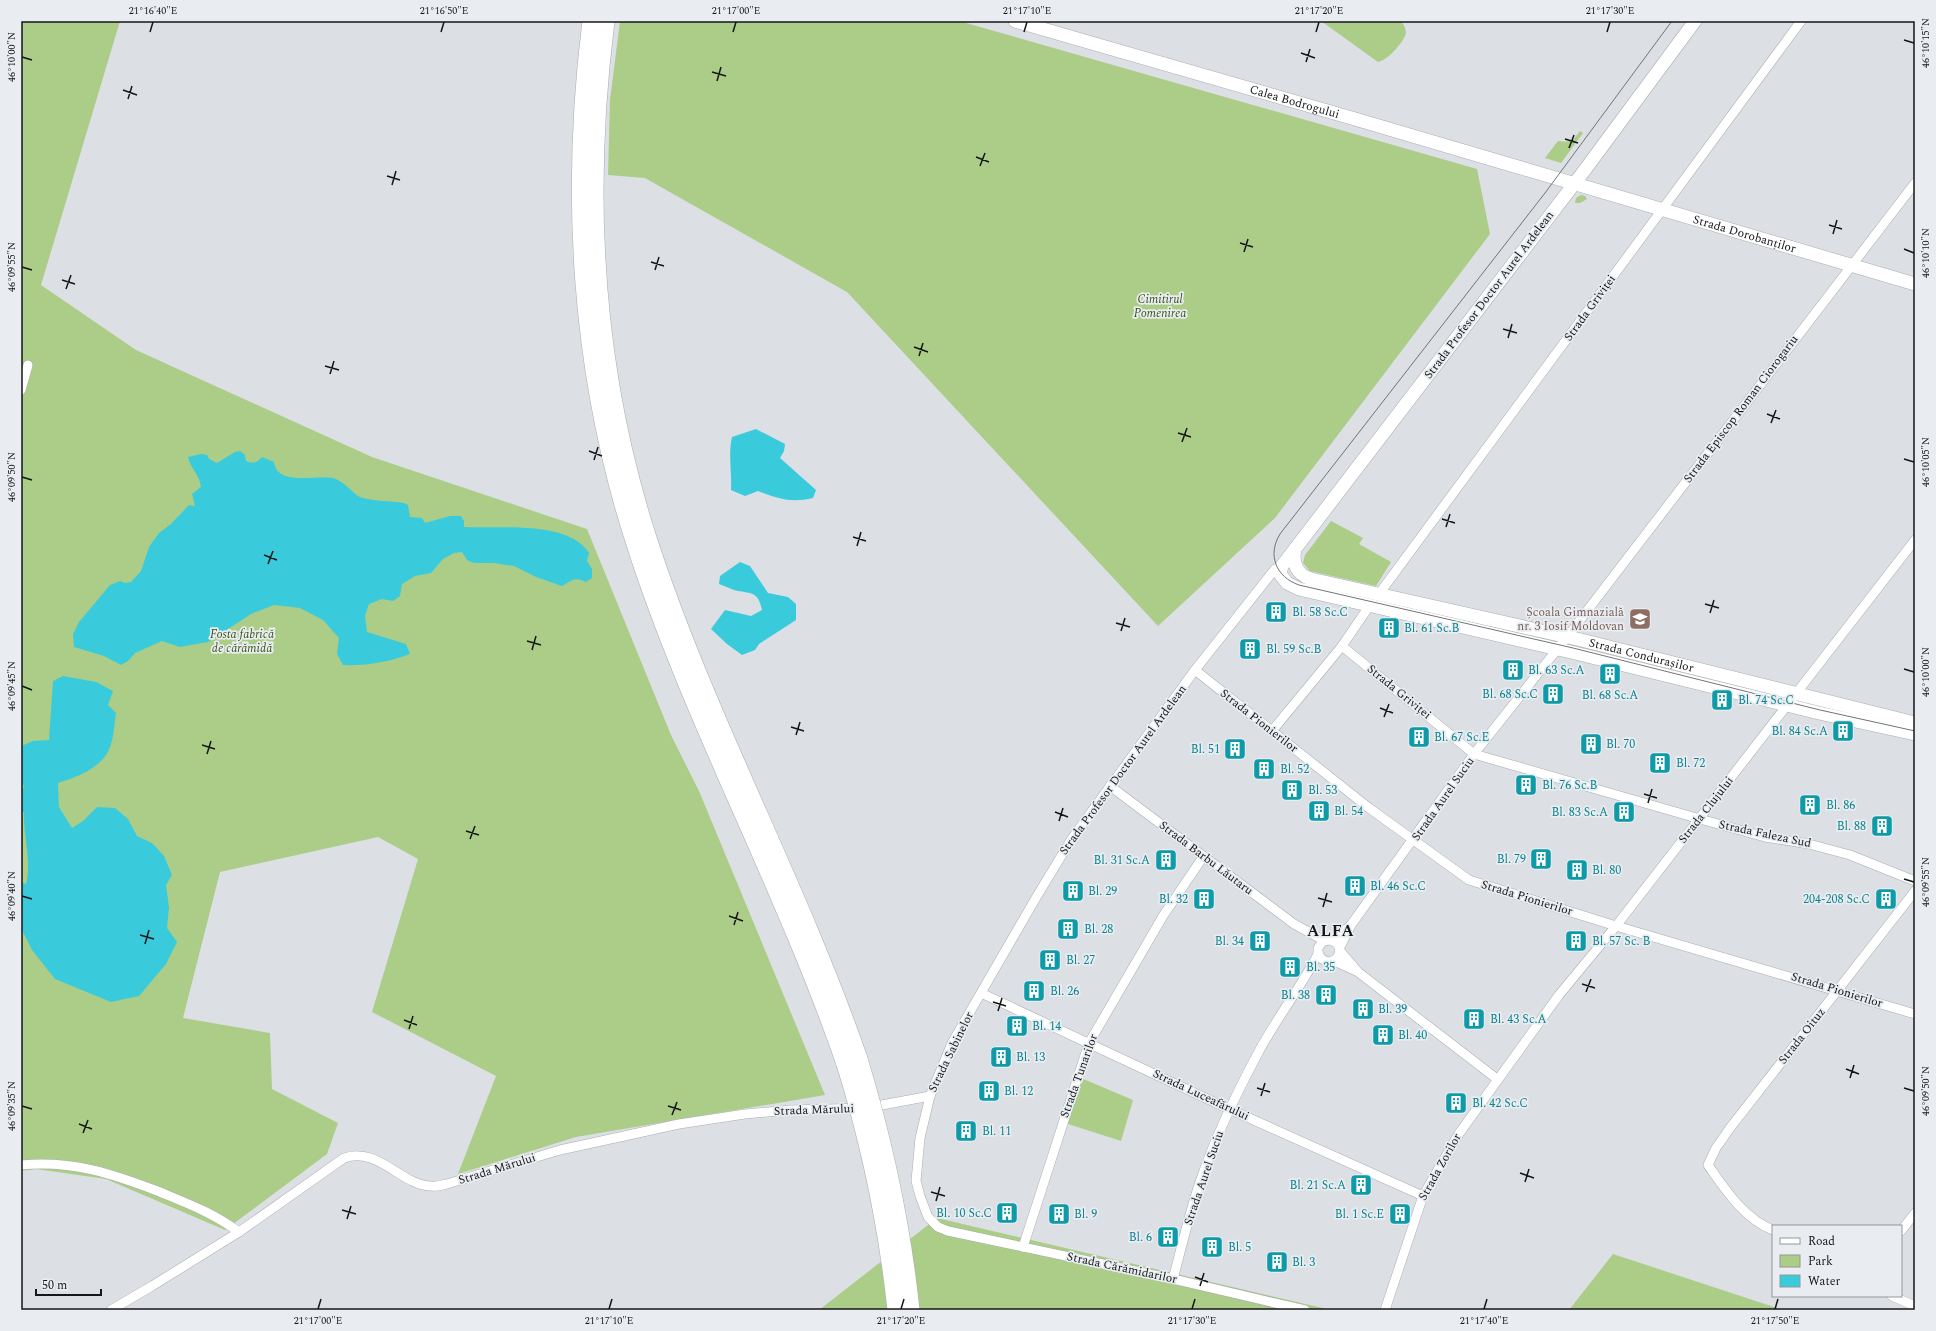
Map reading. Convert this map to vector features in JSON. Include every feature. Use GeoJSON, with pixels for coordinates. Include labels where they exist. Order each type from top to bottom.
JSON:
{"type":"FeatureCollection","features":[{"type":"Feature","properties":{"kind":"highway"},"geometry":{"type":"LineString","coordinates":[[591,21],[583,90],[579,176],[580,244],[587,320],[597,394],[617,483],[634,541],[668,617],[688,667],[803,912],[830,978],[852,1062],[861,1120],[877,1187],[887,1242],[896,1310]]}},
{"type":"Feature","properties":{"kind":"highway"},"geometry":{"type":"LineString","coordinates":[[606,21],[598,94],[594,177],[595,245],[602,319],[612,392],[629,472],[649,539],[668,617]]}},
{"type":"Feature","properties":{"kind":"highway"},"geometry":{"type":"LineString","coordinates":[[852,1062],[876,1116],[892,1186],[902,1242],[911,1310]]}},
{"type":"Feature","properties":{"kind":"main road","name":"Calea Bodrogului"},"geometry":{"type":"LineString","coordinates":[[1015,21],[1574,184]]}},
{"type":"Feature","properties":{"kind":"main road","name":"Strada Profesor Doctor Aurel Ardelean"},"geometry":{"type":"LineString","coordinates":[[1281,568],[1574,184],[1695,21]]}},
{"type":"Feature","properties":{"kind":"main road","name":"Strada Dorobanților"},"geometry":{"type":"LineString","coordinates":[[1574,184],[1915,284]]}},
{"type":"Feature","properties":{"kind":"main road","name":"Strada Condurașilor"},"geometry":{"type":"LineString","coordinates":[[1296,549],[1295,565],[1299,572],[1307,578],[1567,637],[1915,722]]}},
{"type":"Feature","properties":{"kind":"main road"},"geometry":{"type":"LineString","coordinates":[[1281,568],[1281,576],[1287,583]]}},
{"type":"Feature","properties":{"kind":"main road","name":"Strada Condurașilor"},"geometry":{"type":"LineString","coordinates":[[1287,583],[1299,589],[1915,734]]}},
{"type":"Feature","properties":{"kind":"street","name":"Strada Griviței"},"geometry":{"type":"LineString","coordinates":[[1379,594],[1801,21]]}},
{"type":"Feature","properties":{"kind":"street","name":"Strada Episcop Roman Ciorogariu"},"geometry":{"type":"LineString","coordinates":[[1567,637],[1915,183]]}},
{"type":"Feature","properties":{"kind":"street"},"geometry":{"type":"LineString","coordinates":[[21,390],[28,365]]}},
{"type":"Feature","properties":{"kind":"street","name":"Strada Clujului"},"geometry":{"type":"LineString","coordinates":[[1498,1079],[1559,995],[1616,926],[1700,819],[1915,540]]}},
{"type":"Feature","properties":{"kind":"street","name":"Strada Profesor Doctor Aurel Ardelean"},"geometry":{"type":"LineString","coordinates":[[980,993],[1067,846],[1195,670],[1268,577],[1274,577],[1281,568]]}},
{"type":"Feature","properties":{"kind":"street","name":"Strada Condurașilor"},"geometry":{"type":"LineString","coordinates":[[1268,577],[1287,583]]}},
{"type":"Feature","properties":{"kind":"street"},"geometry":{"type":"LineString","coordinates":[[1272,731],[1342,646],[1370,605]]}},
{"type":"Feature","properties":{"kind":"street","name":"Strada Aurel Suciu"},"geometry":{"type":"LineString","coordinates":[[1340,949],[1351,925],[1414,840],[1474,754],[1567,637]]}},
{"type":"Feature","properties":{"kind":"street","name":"Strada Griviței"},"geometry":{"type":"LineString","coordinates":[[1342,646],[1474,754]]}},
{"type":"Feature","properties":{"kind":"street","name":"Strada Pionierilor"},"geometry":{"type":"LineString","coordinates":[[1195,670],[1414,840],[1469,880],[1616,926],[1838,990],[1915,1014]]}},
{"type":"Feature","properties":{"kind":"street","name":"Strada Faleza Sud"},"geometry":{"type":"LineString","coordinates":[[1474,754],[1765,837],[1809,844],[1850,855],[1915,881]]}},
{"type":"Feature","properties":{"kind":"street","name":"Strada Barbu Lăutaru"},"geometry":{"type":"LineString","coordinates":[[1110,786],[1301,929],[1328,940]]}},
{"type":"Feature","properties":{"kind":"street","name":"Strada Tunarilor"},"geometry":{"type":"LineString","coordinates":[[1023,1247],[1089,1043],[1162,916],[1203,856]]}},
{"type":"Feature","properties":{"kind":"street","name":"Strada Oituz"},"geometry":{"type":"LineString","coordinates":[[1772,1229],[1753,1219],[1742,1209],[1708,1165],[1716,1148],[1730,1128],[1915,891]]}},
{"type":"Feature","properties":{"kind":"street","name":"Strada Aurel Suciu"},"geometry":{"type":"LineString","coordinates":[[1328,940],[1351,925]]}},
{"type":"Feature","properties":{"kind":"street","name":"Strada Barbu Lăutaru"},"geometry":{"type":"LineString","coordinates":[[1301,929],[1318,952]]}},
{"type":"Feature","properties":{"kind":"street"},"geometry":{"type":"LineString","coordinates":[[1358,972],[1322,960],[1318,952],[1320,944],[1328,940],[1338,944],[1340,949],[1358,972],[1498,1079]]}},
{"type":"Feature","properties":{"kind":"street"},"geometry":{"type":"LineString","coordinates":[[1330,962],[1337,959],[1340,949]]}},
{"type":"Feature","properties":{"kind":"street","name":"Strada Aurel Suciu"},"geometry":{"type":"LineString","coordinates":[[1174,1279],[1200,1183],[1229,1109],[1257,1054],[1296,992],[1306,979],[1318,952]]}},
{"type":"Feature","properties":{"kind":"street","name":"Strada Aurel Suciu"},"geometry":{"type":"LineString","coordinates":[[1306,979],[1330,962]]}},
{"type":"Feature","properties":{"kind":"street","name":"Strada Luceafărului"},"geometry":{"type":"LineString","coordinates":[[980,993],[1229,1109],[1423,1196]]}},
{"type":"Feature","properties":{"kind":"street","name":"Strada Sabinelor"},"geometry":{"type":"LineString","coordinates":[[938,1227],[928,1217],[916,1181],[920,1138],[930,1096],[952,1043],[980,993]]}},
{"type":"Feature","properties":{"kind":"street","name":"Strada Zorilor"},"geometry":{"type":"LineString","coordinates":[[1385,1310],[1423,1196],[1458,1134],[1498,1079]]}},
{"type":"Feature","properties":{"kind":"street","name":"Strada Mărului"},"geometry":{"type":"LineString","coordinates":[[111,1310],[239,1232],[332,1166],[352,1155],[370,1157],[419,1183],[431,1186],[447,1184],[560,1150],[679,1124],[745,1114],[791,1110],[866,1108],[930,1096]]}},
{"type":"Feature","properties":{"kind":"street"},"geometry":{"type":"LineString","coordinates":[[21,1165],[66,1164],[94,1169],[125,1179],[206,1210],[239,1232]]}},
{"type":"Feature","properties":{"kind":"street"},"geometry":{"type":"LineString","coordinates":[[1902,1230],[1915,1213]]}},
{"type":"Feature","properties":{"kind":"street","name":"Strada Cărămidarilor"},"geometry":{"type":"LineString","coordinates":[[938,1227],[1306,1310]]}},
{"type":"Feature","properties":{"kind":"street"},"geometry":{"type":"LineString","coordinates":[[1894,1297],[1915,1306]]}},
{"type":"Feature","properties":{"kind":"green space","name":"Fosta fabrică de cărămidă"},"geometry":{"type":"Polygon","coordinates":[[[21,21],[120,21],[41,285],[136,350],[372,457],[587,529],[671,735],[699,791],[825,1095],[576,1137],[458,1174],[496,1076],[372,1012],[418,859],[378,837],[220,872],[183,1018],[270,1033],[272,1089],[338,1123],[327,1154],[225,1230],[106,1179],[36,1169],[21,1171],[21,21]]]}},
{"type":"Feature","properties":{"kind":"green space","name":"Cimitirul Pomenirea"},"geometry":{"type":"Polygon","coordinates":[[[620,21],[959,21],[1477,169],[1490,234],[1275,518],[1158,626],[847,292],[645,178],[608,175],[610,100],[620,21]]]}},
{"type":"Feature","properties":{"kind":"green space"},"geometry":{"type":"Polygon","coordinates":[[[1321,21],[1401,21],[1406,33],[1405,37],[1395,50],[1382,61],[1378,62],[1321,21]]]}},
{"type":"Feature","properties":{"kind":"green space"},"geometry":{"type":"Polygon","coordinates":[[[1580,131],[1583,133],[1561,163],[1545,158],[1558,141],[1570,141],[1575,138],[1580,131]]]}},
{"type":"Feature","properties":{"kind":"green space"},"geometry":{"type":"Polygon","coordinates":[[[1581,195],[1585,196],[1587,199],[1580,203],[1575,203],[1576,198],[1581,195]]]}},
{"type":"Feature","properties":{"kind":"green space"},"geometry":{"type":"Polygon","coordinates":[[[1331,521],[1363,538],[1359,544],[1391,562],[1376,586],[1310,571],[1303,563],[1305,555],[1331,521]]]}},
{"type":"Feature","properties":{"kind":"green space"},"geometry":{"type":"Polygon","coordinates":[[[1081,1078],[1133,1100],[1121,1141],[1065,1123],[1081,1078]]]}},
{"type":"Feature","properties":{"kind":"green space"},"geometry":{"type":"Polygon","coordinates":[[[937,1218],[1331,1310],[819,1310],[937,1218]]]}},
{"type":"Feature","properties":{"kind":"green space"},"geometry":{"type":"Polygon","coordinates":[[[1613,1254],[1783,1310],[1569,1310],[1613,1254]]]}},
{"type":"Feature","properties":{"kind":"water"},"geometry":{"type":"Polygon","coordinates":[[[756,429],[785,444],[784,451],[780,458],[816,490],[813,498],[791,500],[758,491],[745,496],[731,490],[730,450],[732,437],[756,429]]]}},
{"type":"Feature","properties":{"kind":"water"},"geometry":{"type":"Polygon","coordinates":[[[240,451],[245,455],[246,461],[248,462],[253,463],[262,457],[274,462],[277,470],[283,475],[300,478],[336,479],[362,498],[404,503],[408,505],[410,517],[422,518],[425,523],[450,516],[461,516],[464,521],[464,527],[532,528],[566,535],[579,542],[589,553],[587,561],[592,569],[592,578],[586,582],[576,579],[562,586],[536,577],[514,566],[494,563],[474,563],[467,560],[462,552],[454,553],[443,559],[431,573],[415,576],[402,584],[400,596],[393,601],[382,599],[369,604],[365,616],[367,632],[406,644],[410,654],[377,663],[343,665],[337,654],[339,638],[323,620],[300,608],[274,605],[251,614],[208,642],[180,647],[162,641],[135,653],[128,661],[121,665],[104,656],[74,647],[73,634],[79,622],[110,585],[120,581],[125,583],[131,582],[141,571],[149,547],[159,533],[171,524],[189,505],[195,506],[192,494],[201,487],[188,457],[201,454],[207,455],[209,459],[217,463],[235,452],[240,451]]]}},
{"type":"Feature","properties":{"kind":"water"},"geometry":{"type":"Polygon","coordinates":[[[740,562],[750,566],[768,593],[788,597],[796,604],[796,620],[759,644],[755,650],[742,655],[727,644],[711,629],[725,610],[751,616],[762,610],[756,596],[719,584],[720,576],[740,562]]]}},
{"type":"Feature","properties":{"kind":"water"},"geometry":{"type":"Polygon","coordinates":[[[63,676],[96,682],[113,691],[108,705],[116,713],[109,751],[97,765],[91,769],[71,779],[58,783],[59,807],[72,828],[83,821],[97,807],[115,808],[128,819],[137,836],[152,843],[164,856],[172,875],[166,885],[169,907],[167,928],[177,942],[166,964],[139,996],[111,1002],[55,979],[32,950],[21,928],[21,882],[26,884],[28,875],[28,857],[24,812],[21,812],[21,792],[24,787],[21,777],[21,746],[33,741],[49,740],[53,681],[63,676]]]}},
{"type":"Feature","properties":{"kind":"tram line"},"geometry":{"type":"LineString","coordinates":[[1672,21],[1545,193],[1280,534],[1274,550],[1276,564],[1284,577],[1299,585],[1573,648],[1820,710],[1915,731]]}},
{"type":"Feature","properties":{"kind":"place","name":"Bl. 58 Sc.C"},"geometry":{"type":"Point","coordinates":[1276,612]}},
{"type":"Feature","properties":{"kind":"place","name":"Școala Gimnazială nr. 3 Iosif Moldovan"},"geometry":{"type":"Point","coordinates":[1640,619]}},
{"type":"Feature","properties":{"kind":"place","name":"Bl. 61 Sc.B"},"geometry":{"type":"Point","coordinates":[1389,628]}},
{"type":"Feature","properties":{"kind":"place","name":"Bl. 59 Sc.B"},"geometry":{"type":"Point","coordinates":[1250,649]}},
{"type":"Feature","properties":{"kind":"place","name":"Bl. 63 Sc.A"},"geometry":{"type":"Point","coordinates":[1513,670]}},
{"type":"Feature","properties":{"kind":"place","name":"Bl. 68 Sc.A"},"geometry":{"type":"Point","coordinates":[1610,674]}},
{"type":"Feature","properties":{"kind":"place","name":"Bl. 68 Sc.C"},"geometry":{"type":"Point","coordinates":[1553,694]}},
{"type":"Feature","properties":{"kind":"place","name":"Bl. 74 Sc.C"},"geometry":{"type":"Point","coordinates":[1722,700]}},
{"type":"Feature","properties":{"kind":"place","name":"Bl. 84 Sc.A"},"geometry":{"type":"Point","coordinates":[1843,731]}},
{"type":"Feature","properties":{"kind":"place","name":"Bl. 67 Sc.E"},"geometry":{"type":"Point","coordinates":[1419,737]}},
{"type":"Feature","properties":{"kind":"place","name":"Bl. 70"},"geometry":{"type":"Point","coordinates":[1591,744]}},
{"type":"Feature","properties":{"kind":"place","name":"Bl. 51"},"geometry":{"type":"Point","coordinates":[1235,749]}},
{"type":"Feature","properties":{"kind":"place","name":"Bl. 72"},"geometry":{"type":"Point","coordinates":[1660,763]}},
{"type":"Feature","properties":{"kind":"place","name":"Bl. 52"},"geometry":{"type":"Point","coordinates":[1264,769]}},
{"type":"Feature","properties":{"kind":"place","name":"Bl. 76 Sc.B"},"geometry":{"type":"Point","coordinates":[1526,785]}},
{"type":"Feature","properties":{"kind":"place","name":"Bl. 53"},"geometry":{"type":"Point","coordinates":[1292,790]}},
{"type":"Feature","properties":{"kind":"place","name":"Bl. 86"},"geometry":{"type":"Point","coordinates":[1810,805]}},
{"type":"Feature","properties":{"kind":"place","name":"Bl. 54"},"geometry":{"type":"Point","coordinates":[1319,811]}},
{"type":"Feature","properties":{"kind":"place","name":"Bl. 83 Sc.A"},"geometry":{"type":"Point","coordinates":[1624,812]}},
{"type":"Feature","properties":{"kind":"place","name":"Bl. 88"},"geometry":{"type":"Point","coordinates":[1882,826]}},
{"type":"Feature","properties":{"kind":"place","name":"Bl. 79"},"geometry":{"type":"Point","coordinates":[1541,859]}},
{"type":"Feature","properties":{"kind":"place","name":"Bl. 31 Sc.A"},"geometry":{"type":"Point","coordinates":[1166,860]}},
{"type":"Feature","properties":{"kind":"place","name":"Bl. 80"},"geometry":{"type":"Point","coordinates":[1577,870]}},
{"type":"Feature","properties":{"kind":"place","name":"Bl. 46 Sc.C"},"geometry":{"type":"Point","coordinates":[1355,886]}},
{"type":"Feature","properties":{"kind":"place","name":"Bl. 29"},"geometry":{"type":"Point","coordinates":[1073,891]}},
{"type":"Feature","properties":{"kind":"place","name":"Bl. 32"},"geometry":{"type":"Point","coordinates":[1204,899]}},
{"type":"Feature","properties":{"kind":"place","name":"204-208 Sc.C"},"geometry":{"type":"Point","coordinates":[1886,899]}},
{"type":"Feature","properties":{"kind":"place","name":"Bl. 28"},"geometry":{"type":"Point","coordinates":[1068,929]}},
{"type":"Feature","properties":{"kind":"place","name":"Bl. 34"},"geometry":{"type":"Point","coordinates":[1260,941]}},
{"type":"Feature","properties":{"kind":"place","name":"Bl. 57 Sc. B"},"geometry":{"type":"Point","coordinates":[1576,941]}},
{"type":"Feature","properties":{"kind":"place","name":"Bl. 27"},"geometry":{"type":"Point","coordinates":[1050,960]}},
{"type":"Feature","properties":{"kind":"place","name":"Bl. 35"},"geometry":{"type":"Point","coordinates":[1290,967]}},
{"type":"Feature","properties":{"kind":"place","name":"Bl. 26"},"geometry":{"type":"Point","coordinates":[1034,991]}},
{"type":"Feature","properties":{"kind":"place","name":"Bl. 38"},"geometry":{"type":"Point","coordinates":[1326,995]}},
{"type":"Feature","properties":{"kind":"place","name":"Bl. 39"},"geometry":{"type":"Point","coordinates":[1363,1009]}},
{"type":"Feature","properties":{"kind":"place","name":"Bl. 43 Sc.A"},"geometry":{"type":"Point","coordinates":[1474,1019]}},
{"type":"Feature","properties":{"kind":"place","name":"Bl. 14"},"geometry":{"type":"Point","coordinates":[1017,1026]}},
{"type":"Feature","properties":{"kind":"place","name":"Bl. 40"},"geometry":{"type":"Point","coordinates":[1383,1035]}},
{"type":"Feature","properties":{"kind":"place","name":"Bl. 13"},"geometry":{"type":"Point","coordinates":[1001,1057]}},
{"type":"Feature","properties":{"kind":"place","name":"Bl. 12"},"geometry":{"type":"Point","coordinates":[989,1091]}},
{"type":"Feature","properties":{"kind":"place","name":"Bl. 42 Sc.C"},"geometry":{"type":"Point","coordinates":[1456,1103]}},
{"type":"Feature","properties":{"kind":"place","name":"Bl. 11"},"geometry":{"type":"Point","coordinates":[966,1131]}},
{"type":"Feature","properties":{"kind":"place","name":"Bl. 21 Sc.A"},"geometry":{"type":"Point","coordinates":[1361,1185]}},
{"type":"Feature","properties":{"kind":"place","name":"Bl. 10 Sc.C"},"geometry":{"type":"Point","coordinates":[1007,1213]}},
{"type":"Feature","properties":{"kind":"place","name":"Bl. 9"},"geometry":{"type":"Point","coordinates":[1059,1214]}},
{"type":"Feature","properties":{"kind":"place","name":"Bl. 1 Sc.E"},"geometry":{"type":"Point","coordinates":[1400,1214]}},
{"type":"Feature","properties":{"kind":"place","name":"Bl. 6"},"geometry":{"type":"Point","coordinates":[1168,1237]}},
{"type":"Feature","properties":{"kind":"place","name":"Bl. 5"},"geometry":{"type":"Point","coordinates":[1212,1247]}},
{"type":"Feature","properties":{"kind":"place","name":"Bl. 3"},"geometry":{"type":"Point","coordinates":[1277,1262]}},
{"type":"Feature","properties":{"kind":"district","name":"ALFA"},"geometry":{"type":"Point","coordinates":[1331,931]}}]}
